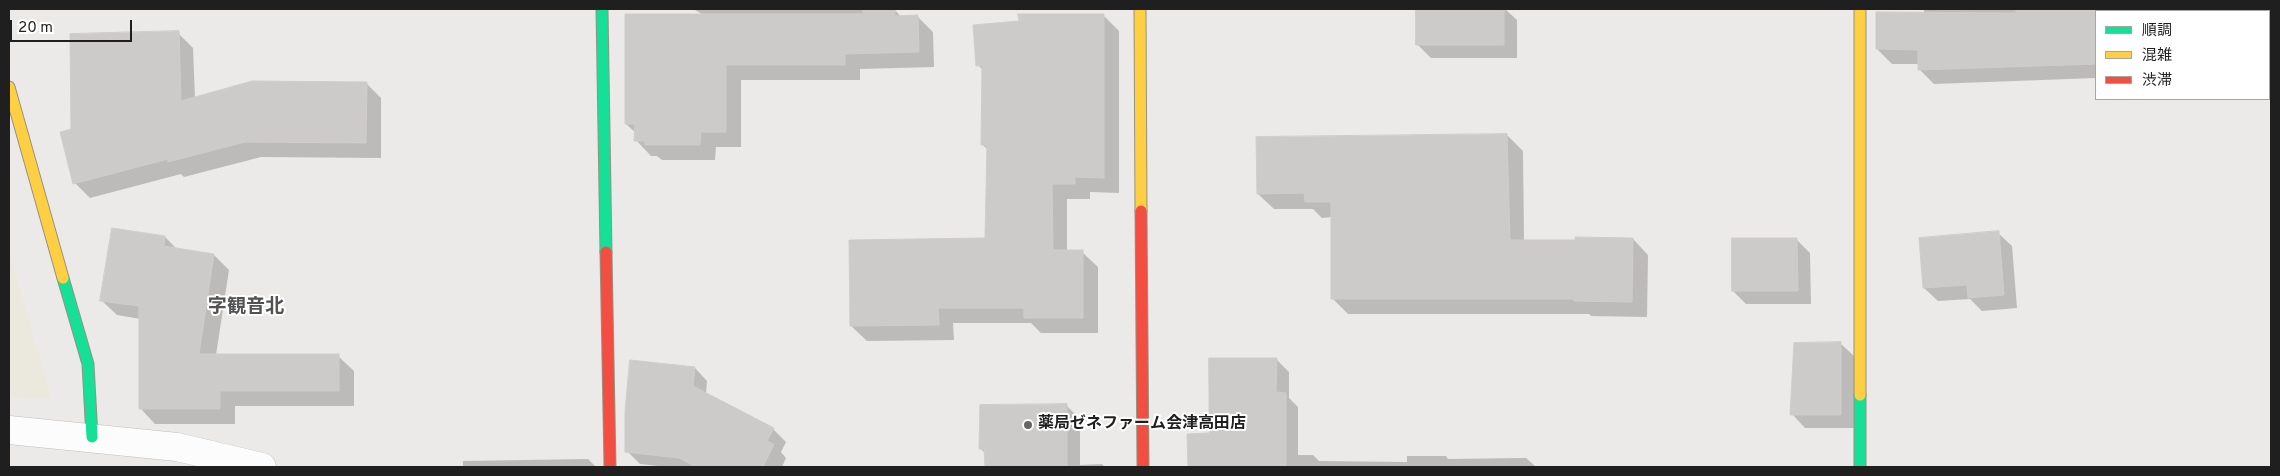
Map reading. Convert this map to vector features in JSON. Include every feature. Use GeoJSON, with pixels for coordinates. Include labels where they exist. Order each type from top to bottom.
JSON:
{"type":"FeatureCollection","features":[{"type":"Feature","properties":{"kind":"street"},"geometry":{"type":"LineString","coordinates":[[602,9],[610,467]]}},
{"type":"Feature","properties":{"kind":"street"},"geometry":{"type":"LineString","coordinates":[[1140,9],[1144,467]]}},
{"type":"Feature","properties":{"kind":"street"},"geometry":{"type":"LineString","coordinates":[[1860,9],[1860,467]]}},
{"type":"Feature","properties":{"kind":"street"},"geometry":{"type":"LineString","coordinates":[[9,87],[88,364],[92,437]]}},
{"type":"Feature","properties":{"kind":"street"},"geometry":{"type":"LineString","coordinates":[[9,430],[177,447],[262,467]]}},
{"type":"Feature","properties":{"kind":"shaded area"},"geometry":{"type":"Polygon","coordinates":[[[9,251],[52,399],[9,397],[9,251]]]}},
{"type":"Feature","properties":{"kind":"building"},"geometry":{"type":"Polygon","coordinates":[[[863,9],[895,9],[895,16],[918,15],[919,52],[845,54],[845,65],[726,65],[726,132],[701,132],[700,145],[645,145],[645,141],[634,141],[635,124],[625,124],[625,14],[863,14],[863,9]]]}},
{"type":"Feature","properties":{"kind":"building"},"geometry":{"type":"Polygon","coordinates":[[[1416,9],[1504,9],[1504,45],[1416,45],[1416,9]]]}},
{"type":"Feature","properties":{"kind":"building"},"geometry":{"type":"Polygon","coordinates":[[[2016,9],[2096,9],[2095,64],[1918,70],[1918,50],[1876,49],[1876,12],[2016,13],[2016,9]]]}},
{"type":"Feature","properties":{"kind":"building"},"geometry":{"type":"Polygon","coordinates":[[[1018,14],[1104,14],[1104,178],[1075,177],[1075,184],[1052,184],[1053,250],[1083,250],[1083,318],[1024,318],[1024,308],[938,308],[939,325],[850,326],[849,240],[985,238],[987,145],[981,145],[982,65],[976,66],[973,25],[1019,21],[1018,14]]]}},
{"type":"Feature","properties":{"kind":"building"},"geometry":{"type":"Polygon","coordinates":[[[179,31],[181,101],[252,81],[367,82],[366,143],[245,142],[168,162],[168,159],[73,184],[60,132],[71,129],[70,34],[179,31]]]}},
{"type":"Feature","properties":{"kind":"building"},"geometry":{"type":"Polygon","coordinates":[[[1507,134],[1510,240],[1575,240],[1575,237],[1633,238],[1632,302],[1574,301],[1574,299],[1331,299],[1331,202],[1305,202],[1304,193],[1257,194],[1256,137],[1507,134]]]}},
{"type":"Feature","properties":{"kind":"building"},"geometry":{"type":"Polygon","coordinates":[[[112,228],[165,236],[164,246],[214,254],[199,354],[339,354],[339,391],[220,391],[220,409],[139,409],[139,306],[100,301],[112,228]]]}},
{"type":"Feature","properties":{"kind":"building"},"geometry":{"type":"Polygon","coordinates":[[[1999,231],[2004,295],[1968,298],[1967,285],[1923,288],[1919,238],[1999,231]]]}},
{"type":"Feature","properties":{"kind":"building"},"geometry":{"type":"Polygon","coordinates":[[[1732,238],[1797,238],[1798,291],[1732,291],[1732,238]]]}},
{"type":"Feature","properties":{"kind":"building"},"geometry":{"type":"Polygon","coordinates":[[[1841,342],[1841,415],[1790,415],[1794,343],[1841,342]]]}},
{"type":"Feature","properties":{"kind":"building"},"geometry":{"type":"Polygon","coordinates":[[[1209,358],[1277,358],[1276,392],[1286,393],[1286,467],[1188,467],[1187,434],[1209,433],[1209,358]]]}},
{"type":"Feature","properties":{"kind":"building"},"geometry":{"type":"Polygon","coordinates":[[[630,360],[695,367],[693,386],[774,428],[767,441],[774,444],[763,467],[696,467],[679,458],[625,452],[625,412],[630,360]]]}},
{"type":"Feature","properties":{"kind":"building"},"geometry":{"type":"Polygon","coordinates":[[[1067,404],[1067,467],[985,467],[984,449],[979,449],[980,405],[1067,404]]]}},
{"type":"Feature","properties":{"kind":"traffic: fast"},"geometry":{"type":"LineString","coordinates":[[602,9],[606,252]]}},
{"type":"Feature","properties":{"kind":"traffic: fast"},"geometry":{"type":"LineString","coordinates":[[63,278],[88,364],[92,437]]}},
{"type":"Feature","properties":{"kind":"traffic: fast"},"geometry":{"type":"LineString","coordinates":[[1860,395],[1860,467]]}},
{"type":"Feature","properties":{"kind":"traffic: slow"},"geometry":{"type":"LineString","coordinates":[[1140,9],[1141,211]]}},
{"type":"Feature","properties":{"kind":"traffic: slow"},"geometry":{"type":"LineString","coordinates":[[1860,9],[1860,395]]}},
{"type":"Feature","properties":{"kind":"traffic: slow"},"geometry":{"type":"LineString","coordinates":[[9,87],[63,278]]}},
{"type":"Feature","properties":{"kind":"traffic: jam"},"geometry":{"type":"LineString","coordinates":[[1141,211],[1143,467]]}},
{"type":"Feature","properties":{"kind":"traffic: jam"},"geometry":{"type":"LineString","coordinates":[[606,252],[610,467]]}},
{"type":"Feature","properties":{"kind":"place","name":"薬局ゼネファーム会津高田店"},"geometry":{"type":"Point","coordinates":[1028,425]}},
{"type":"Feature","properties":{"kind":"district","name":"字観音北"},"geometry":{"type":"Point","coordinates":[246,308]}}]}
